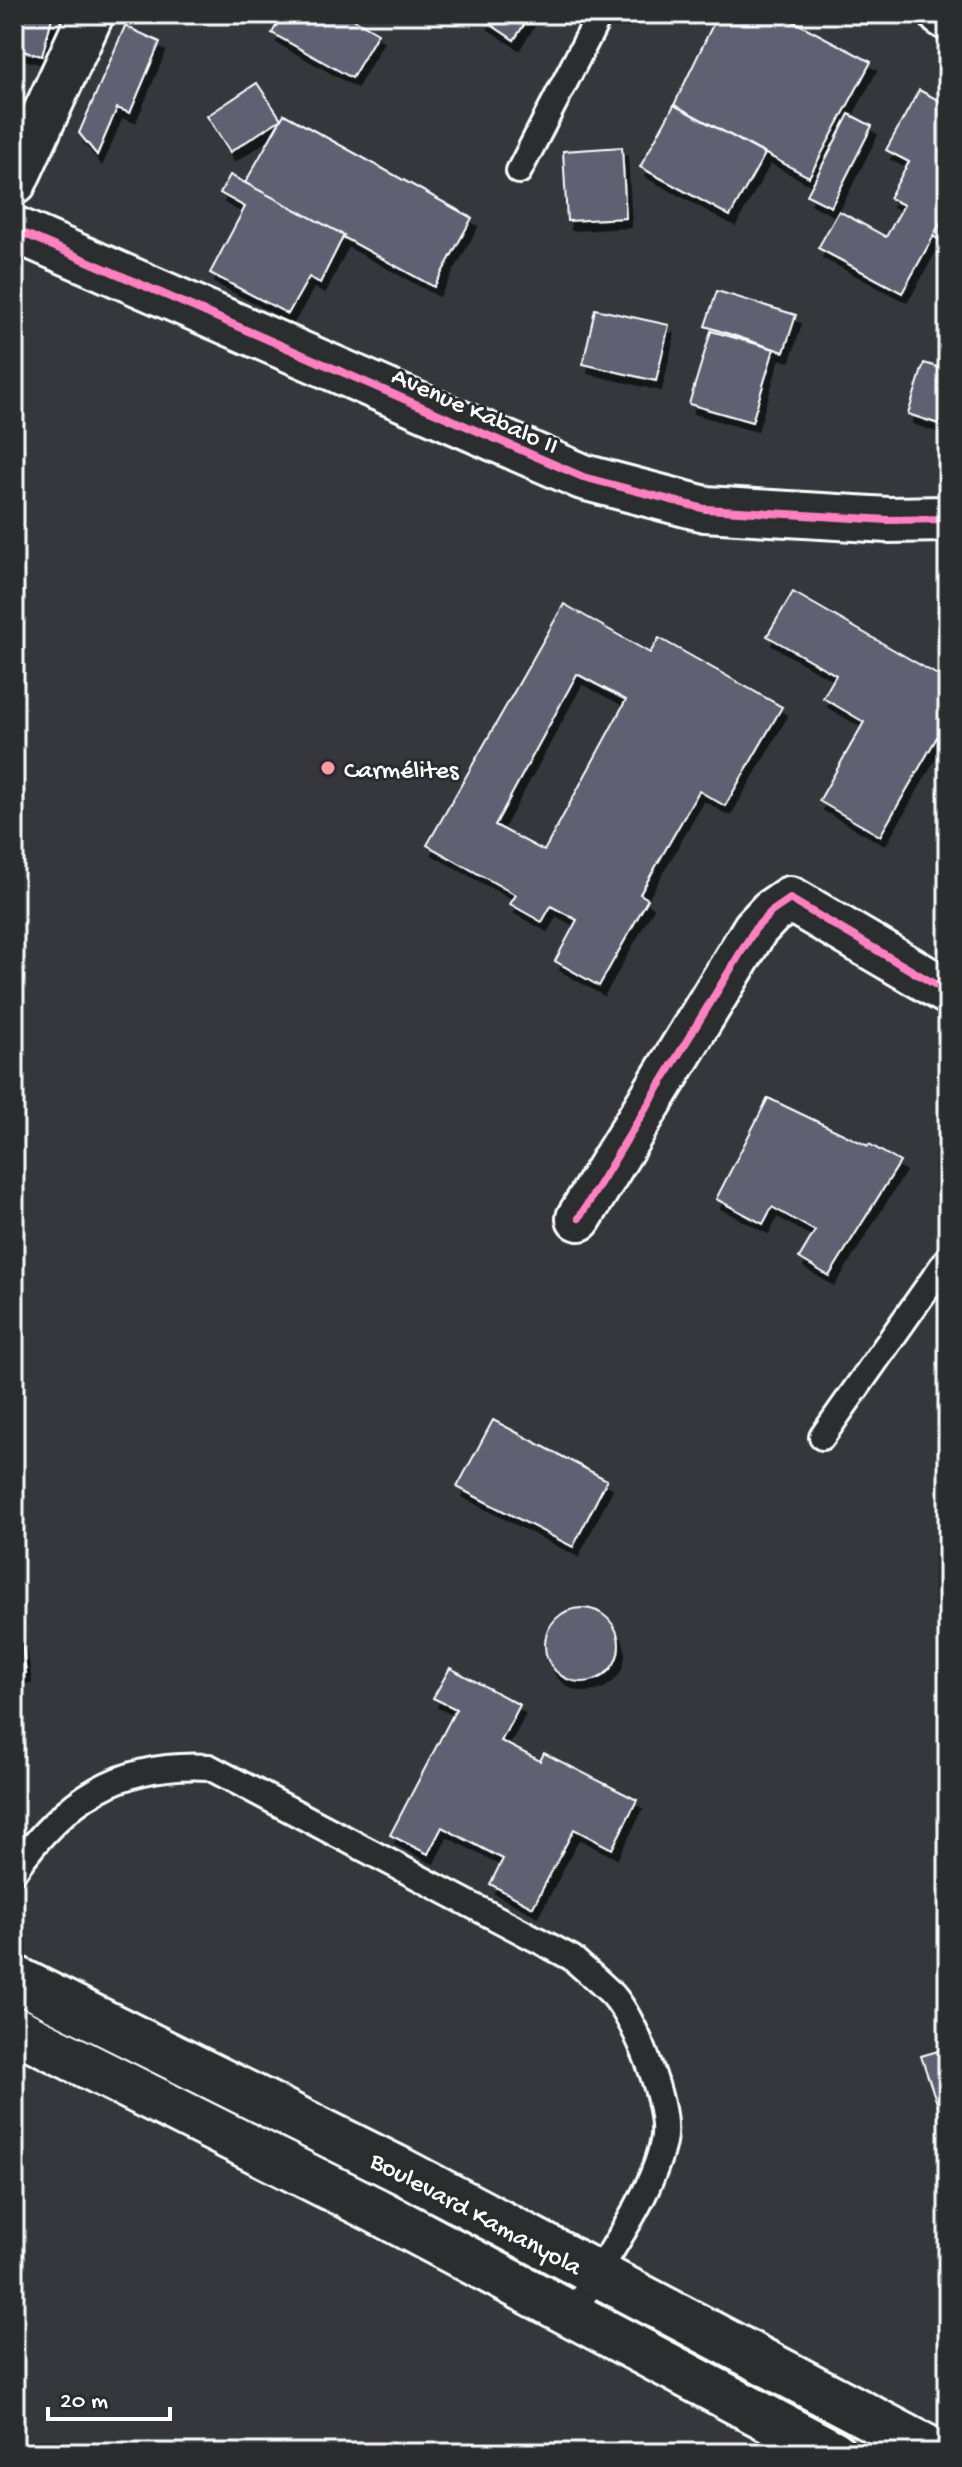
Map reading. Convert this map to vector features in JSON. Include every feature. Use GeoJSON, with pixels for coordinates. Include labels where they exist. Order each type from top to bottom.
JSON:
{"type":"FeatureCollection","features":[{"type":"Feature","properties":{"kind":"main road"},"geometry":{"type":"LineString","coordinates":[[14,182],[91,14]]}},
{"type":"Feature","properties":{"kind":"main road"},"geometry":{"type":"LineString","coordinates":[[942,14],[948,18]]}},
{"type":"Feature","properties":{"kind":"main road","name":"Avenue Kabalo II"},"geometry":{"type":"LineString","coordinates":[[14,229],[583,477],[705,509],[888,520],[948,519]]}},
{"type":"Feature","properties":{"kind":"main road"},"geometry":{"type":"LineString","coordinates":[[579,1218],[755,929],[771,912],[790,899],[948,992]]}},
{"type":"Feature","properties":{"kind":"main road","name":"Boulevard Kamanyola"},"geometry":{"type":"LineString","coordinates":[[14,1978],[468,2206],[937,2453]]}},
{"type":"Feature","properties":{"kind":"main road","name":"Boulevard Kamanyola"},"geometry":{"type":"LineString","coordinates":[[14,2029],[443,2246],[833,2453]]}},
{"type":"Feature","properties":{"kind":"main road"},"geometry":{"type":"LineString","coordinates":[[443,2246],[468,2206]]}},
{"type":"Feature","properties":{"kind":"lane"},"geometry":{"type":"LineString","coordinates":[[519,171],[600,14]]}},
{"type":"Feature","properties":{"kind":"lane"},"geometry":{"type":"LineString","coordinates":[[822,1437],[948,1258]]}},
{"type":"Feature","properties":{"kind":"lane"},"geometry":{"type":"LineString","coordinates":[[14,1871],[32,1845],[74,1803],[121,1776],[170,1765],[209,1767],[572,1958],[615,1997],[645,2054],[665,2111],[663,2143],[638,2204],[572,2315]]}},
{"type":"Feature","properties":{"kind":"building"},"geometry":{"type":"Polygon","coordinates":[[[14,14],[53,14],[42,56],[19,50],[14,43],[14,14]]]}},
{"type":"Feature","properties":{"kind":"building"},"geometry":{"type":"Polygon","coordinates":[[[283,14],[345,14],[378,33],[352,78],[272,33],[283,14]]]}},
{"type":"Feature","properties":{"kind":"building"},"geometry":{"type":"Polygon","coordinates":[[[488,14],[531,14],[514,40],[484,20],[488,14]]]}},
{"type":"Feature","properties":{"kind":"building"},"geometry":{"type":"Polygon","coordinates":[[[718,14],[780,14],[871,62],[809,177],[674,105],[718,14]]]}},
{"type":"Feature","properties":{"kind":"building"},"geometry":{"type":"Polygon","coordinates":[[[125,26],[160,42],[130,113],[117,108],[97,155],[79,133],[125,26]]]}},
{"type":"Feature","properties":{"kind":"building"},"geometry":{"type":"Polygon","coordinates":[[[257,83],[281,119],[230,152],[207,116],[257,83]]]}},
{"type":"Feature","properties":{"kind":"building"},"geometry":{"type":"Polygon","coordinates":[[[919,90],[948,105],[948,210],[902,293],[818,248],[839,211],[886,237],[904,205],[889,198],[909,162],[886,150],[919,90]]]}},
{"type":"Feature","properties":{"kind":"building"},"geometry":{"type":"Polygon","coordinates":[[[674,105],[765,154],[730,216],[640,167],[674,105]]]}},
{"type":"Feature","properties":{"kind":"building"},"geometry":{"type":"Polygon","coordinates":[[[284,114],[472,218],[434,287],[245,183],[284,114]]]}},
{"type":"Feature","properties":{"kind":"building"},"geometry":{"type":"Polygon","coordinates":[[[849,114],[872,126],[831,207],[807,195],[849,114]]]}},
{"type":"Feature","properties":{"kind":"building"},"geometry":{"type":"Polygon","coordinates":[[[622,147],[626,218],[567,221],[563,151],[622,147]]]}},
{"type":"Feature","properties":{"kind":"building"},"geometry":{"type":"Polygon","coordinates":[[[230,175],[344,235],[320,283],[309,277],[288,314],[210,273],[245,207],[220,193],[230,175]]]}},
{"type":"Feature","properties":{"kind":"building"},"geometry":{"type":"Polygon","coordinates":[[[948,210],[948,245],[933,236],[948,210]]]}},
{"type":"Feature","properties":{"kind":"building"},"geometry":{"type":"Polygon","coordinates":[[[717,291],[796,315],[784,352],[705,326],[717,291]]]}},
{"type":"Feature","properties":{"kind":"building"},"geometry":{"type":"Polygon","coordinates":[[[595,309],[669,325],[656,381],[583,364],[595,309]]]}},
{"type":"Feature","properties":{"kind":"building"},"geometry":{"type":"Polygon","coordinates":[[[711,331],[774,349],[752,422],[689,404],[711,331]]]}},
{"type":"Feature","properties":{"kind":"building"},"geometry":{"type":"Polygon","coordinates":[[[924,363],[948,370],[948,427],[908,414],[924,363]]]}},
{"type":"Feature","properties":{"kind":"building"},"geometry":{"type":"Polygon","coordinates":[[[793,592],[948,681],[948,718],[880,836],[819,801],[864,722],[823,698],[836,675],[767,636],[793,592]]]}},
{"type":"Feature","properties":{"kind":"building"},"geometry":{"type":"Polygon","coordinates":[[[564,604],[650,653],[659,638],[782,707],[725,806],[699,791],[640,894],[648,899],[599,986],[555,961],[577,920],[551,906],[542,922],[510,904],[516,895],[427,845],[564,604]],[[577,674],[495,825],[544,851],[626,700],[577,674]]]}},
{"type":"Feature","properties":{"kind":"building"},"geometry":{"type":"Polygon","coordinates":[[[768,1098],[869,1144],[900,1162],[829,1276],[799,1258],[815,1231],[772,1207],[763,1224],[716,1199],[768,1098]]]}},
{"type":"Feature","properties":{"kind":"building"},"geometry":{"type":"Polygon","coordinates":[[[493,1420],[607,1480],[573,1547],[457,1487],[493,1420]]]}},
{"type":"Feature","properties":{"kind":"building"},"geometry":{"type":"Polygon","coordinates":[[[14,1593],[26,1673],[14,1675],[14,1593]]]}},
{"type":"Feature","properties":{"kind":"building"},"geometry":{"type":"Polygon","coordinates":[[[589,1608],[609,1618],[617,1631],[617,1659],[609,1672],[596,1680],[575,1682],[555,1672],[547,1659],[545,1638],[555,1618],[568,1610],[589,1608]]]}},
{"type":"Feature","properties":{"kind":"building"},"geometry":{"type":"Polygon","coordinates":[[[450,1668],[520,1705],[501,1741],[540,1761],[544,1753],[637,1800],[612,1849],[574,1829],[533,1907],[490,1884],[503,1859],[442,1827],[428,1854],[390,1835],[456,1709],[433,1698],[450,1668]]]}},
{"type":"Feature","properties":{"kind":"building"},"geometry":{"type":"Polygon","coordinates":[[[948,2048],[948,2136],[921,2056],[948,2048]]]}},
{"type":"Feature","properties":{"kind":"cycle path"},"geometry":{"type":"LineString","coordinates":[[14,229],[583,477],[705,509],[888,520],[948,519]]}},
{"type":"Feature","properties":{"kind":"cycle path"},"geometry":{"type":"LineString","coordinates":[[579,1218],[755,929],[771,912],[790,899],[948,992]]}},
{"type":"Feature","properties":{"kind":"place","name":"Carmélites"},"geometry":{"type":"Point","coordinates":[328,768]}}]}
